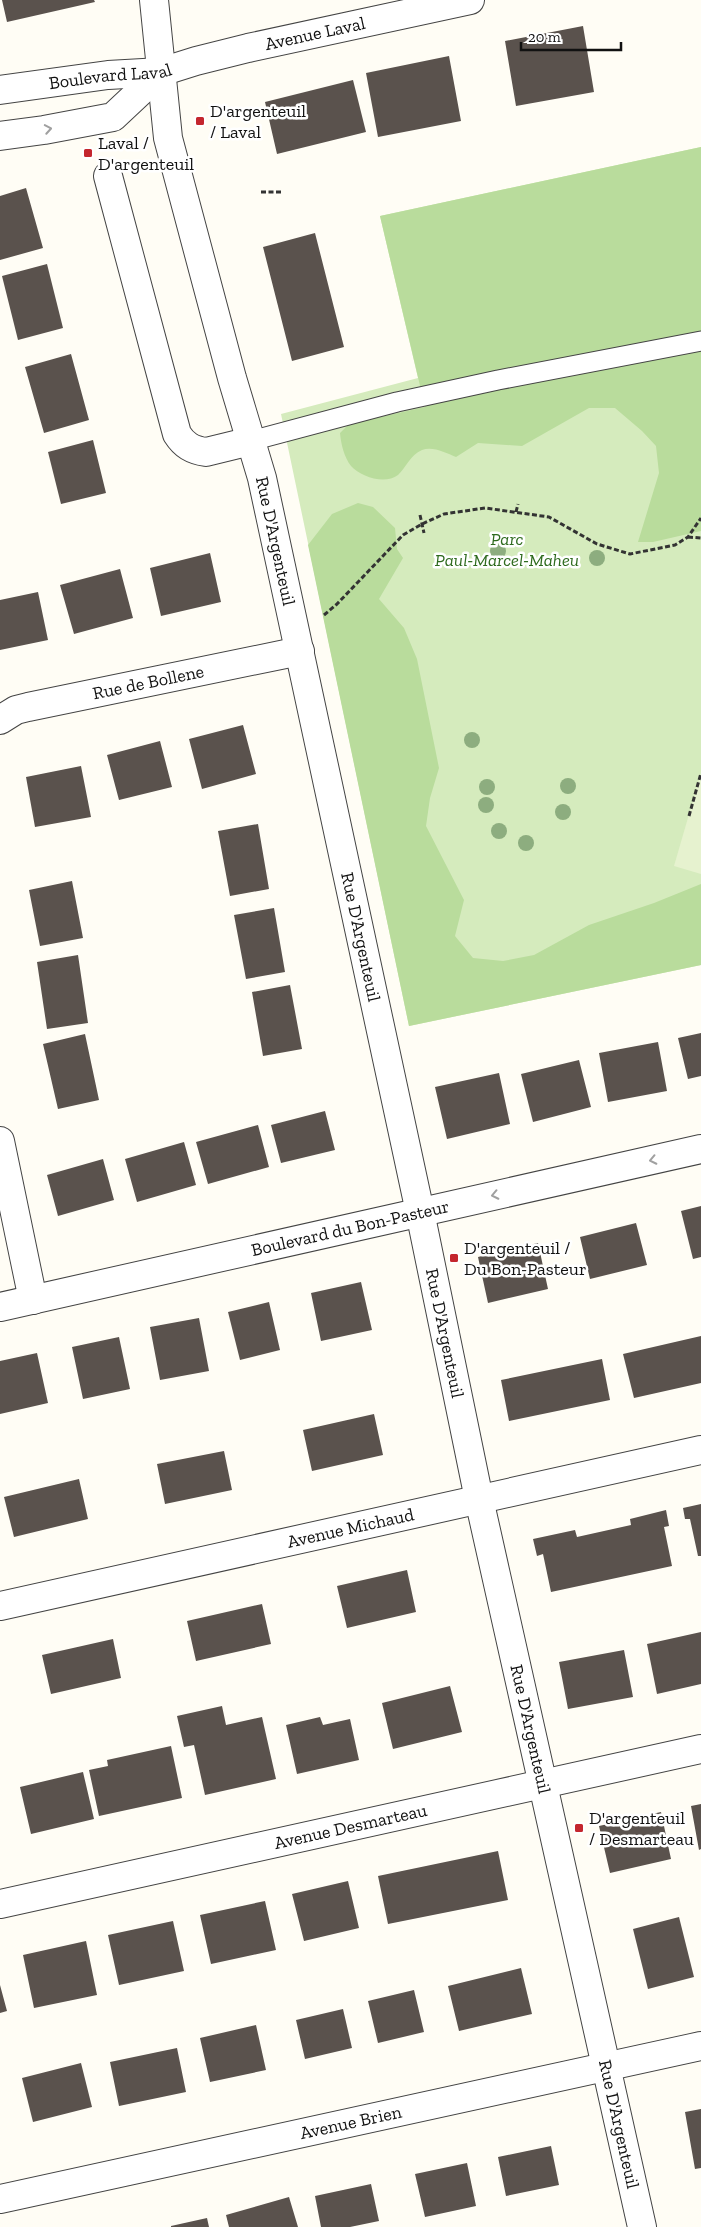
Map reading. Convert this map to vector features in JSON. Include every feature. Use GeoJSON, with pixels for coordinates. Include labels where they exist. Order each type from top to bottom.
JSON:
{"type":"FeatureCollection","features":[{"type":"Feature","properties":{"kind":"street","name":"Rue D'Argenteuil"},"geometry":{"type":"LineString","coordinates":[[154,0],[168,138],[232,378],[262,478],[420,1212],[479,1498],[642,2227]]}},
{"type":"Feature","properties":{"kind":"street","name":"Avenue Laval"},"geometry":{"type":"LineString","coordinates":[[161,72],[248,48],[470,0]]}},
{"type":"Feature","properties":{"kind":"street","name":"Boulevard Laval"},"geometry":{"type":"LineString","coordinates":[[0,90],[108,75],[161,72]]}},
{"type":"Feature","properties":{"kind":"street","name":"Boulevard Laval"},"geometry":{"type":"LineString","coordinates":[[0,136],[113,117],[161,72]]}},
{"type":"Feature","properties":{"kind":"street"},"geometry":{"type":"LineString","coordinates":[[108,176],[177,434],[192,449],[206,452],[251,441]]}},
{"type":"Feature","properties":{"kind":"street","name":"Rue de Bollene"},"geometry":{"type":"LineString","coordinates":[[0,720],[16,710],[28,707],[300,651]]}},
{"type":"Feature","properties":{"kind":"street"},"geometry":{"type":"LineString","coordinates":[[0,1141],[33,1300]]}},
{"type":"Feature","properties":{"kind":"street","name":"Boulevard du Bon-Pasteur"},"geometry":{"type":"LineString","coordinates":[[0,1307],[701,1149]]}},
{"type":"Feature","properties":{"kind":"street","name":"Avenue Michaud"},"geometry":{"type":"LineString","coordinates":[[0,1606],[701,1450]]}},
{"type":"Feature","properties":{"kind":"street","name":"Avenue Desmarteau"},"geometry":{"type":"LineString","coordinates":[[0,1904],[701,1749]]}},
{"type":"Feature","properties":{"kind":"street","name":"Avenue Brien"},"geometry":{"type":"LineString","coordinates":[[0,2199],[701,2046]]}},
{"type":"Feature","properties":{"kind":"lane"},"geometry":{"type":"LineString","coordinates":[[251,441],[397,402],[488,382],[701,341]]}},
{"type":"Feature","properties":{"kind":"path"},"geometry":{"type":"LineString","coordinates":[[261,192],[282,192]]}},
{"type":"Feature","properties":{"kind":"path"},"geometry":{"type":"LineString","coordinates":[[516,512],[518,504]]}},
{"type":"Feature","properties":{"kind":"path"},"geometry":{"type":"LineString","coordinates":[[319,618],[337,604],[394,544],[422,524],[444,514],[485,508],[549,517],[586,538],[617,552],[630,554],[674,544],[688,537],[701,518]]}},
{"type":"Feature","properties":{"kind":"path"},"geometry":{"type":"LineString","coordinates":[[420,515],[424,533]]}},
{"type":"Feature","properties":{"kind":"path"},"geometry":{"type":"LineString","coordinates":[[586,538],[589,532]]}},
{"type":"Feature","properties":{"kind":"path"},"geometry":{"type":"LineString","coordinates":[[688,537],[701,538]]}},
{"type":"Feature","properties":{"kind":"path"},"geometry":{"type":"LineString","coordinates":[[689,816],[701,773]]}},
{"type":"Feature","properties":{"kind":"green space","name":"Parc Paul-Marcel-Maheu"},"geometry":{"type":"Polygon","coordinates":[[[701,147],[701,965],[409,1026],[281,414],[418,378],[380,216],[701,147]]]}},
{"type":"Feature","properties":{"kind":"green space"},"geometry":{"type":"Polygon","coordinates":[[[701,147],[701,531],[653,542],[638,542],[659,473],[656,446],[615,408],[589,408],[522,446],[478,443],[456,457],[435,449],[422,450],[414,455],[398,475],[393,478],[373,478],[355,470],[351,466],[343,450],[340,433],[349,424],[425,407],[380,216],[701,147]]]}},
{"type":"Feature","properties":{"kind":"green space"},"geometry":{"type":"Polygon","coordinates":[[[358,503],[373,507],[395,528],[397,549],[403,558],[379,599],[404,628],[417,659],[439,768],[430,798],[426,826],[464,900],[455,936],[473,958],[503,961],[534,955],[589,925],[654,903],[701,884],[701,965],[409,1026],[308,545],[332,514],[358,503]]]}},
{"type":"Feature","properties":{"kind":"green space"},"geometry":{"type":"Polygon","coordinates":[[[701,773],[701,874],[674,866],[701,773]]]}},
{"type":"Feature","properties":{"kind":"building"},"geometry":{"type":"Polygon","coordinates":[[[2,0],[94,0],[95,2],[7,22],[2,0]]]}},
{"type":"Feature","properties":{"kind":"building"},"geometry":{"type":"Polygon","coordinates":[[[583,26],[594,92],[516,106],[505,41],[583,26]]]}},
{"type":"Feature","properties":{"kind":"building"},"geometry":{"type":"Polygon","coordinates":[[[449,56],[461,121],[378,137],[366,73],[449,56]]]}},
{"type":"Feature","properties":{"kind":"building"},"geometry":{"type":"Polygon","coordinates":[[[353,80],[366,132],[277,154],[265,102],[353,80]]]}},
{"type":"Feature","properties":{"kind":"building"},"geometry":{"type":"Polygon","coordinates":[[[26,188],[43,248],[0,260],[0,196],[26,188]]]}},
{"type":"Feature","properties":{"kind":"building"},"geometry":{"type":"Polygon","coordinates":[[[315,233],[344,347],[292,361],[263,247],[315,233]]]}},
{"type":"Feature","properties":{"kind":"building"},"geometry":{"type":"Polygon","coordinates":[[[47,264],[63,328],[18,340],[2,276],[47,264]]]}},
{"type":"Feature","properties":{"kind":"building"},"geometry":{"type":"Polygon","coordinates":[[[71,354],[89,420],[44,433],[25,367],[71,354]]]}},
{"type":"Feature","properties":{"kind":"building"},"geometry":{"type":"Polygon","coordinates":[[[93,440],[106,493],[61,504],[48,452],[93,440]]]}},
{"type":"Feature","properties":{"kind":"building"},"geometry":{"type":"Polygon","coordinates":[[[210,553],[221,602],[161,616],[150,568],[210,553]]]}},
{"type":"Feature","properties":{"kind":"building"},"geometry":{"type":"Polygon","coordinates":[[[120,569],[133,618],[74,634],[60,585],[120,569]]]}},
{"type":"Feature","properties":{"kind":"building"},"geometry":{"type":"Polygon","coordinates":[[[38,592],[48,640],[0,650],[0,600],[38,592]]]}},
{"type":"Feature","properties":{"kind":"building"},"geometry":{"type":"Polygon","coordinates":[[[243,725],[256,774],[202,789],[189,739],[243,725]]]}},
{"type":"Feature","properties":{"kind":"building"},"geometry":{"type":"Polygon","coordinates":[[[160,741],[172,787],[119,800],[107,755],[160,741]]]}},
{"type":"Feature","properties":{"kind":"building"},"geometry":{"type":"Polygon","coordinates":[[[81,766],[91,817],[35,827],[26,777],[81,766]]]}},
{"type":"Feature","properties":{"kind":"building"},"geometry":{"type":"Polygon","coordinates":[[[258,824],[269,889],[230,896],[218,831],[258,824]]]}},
{"type":"Feature","properties":{"kind":"building"},"geometry":{"type":"Polygon","coordinates":[[[72,881],[83,938],[40,946],[29,890],[72,881]]]}},
{"type":"Feature","properties":{"kind":"building"},"geometry":{"type":"Polygon","coordinates":[[[274,908],[285,972],[246,979],[234,915],[274,908]]]}},
{"type":"Feature","properties":{"kind":"building"},"geometry":{"type":"Polygon","coordinates":[[[78,955],[88,1023],[47,1029],[37,962],[78,955]]]}},
{"type":"Feature","properties":{"kind":"building"},"geometry":{"type":"Polygon","coordinates":[[[290,985],[302,1049],[263,1056],[252,992],[290,985]]]}},
{"type":"Feature","properties":{"kind":"building"},"geometry":{"type":"Polygon","coordinates":[[[701,1033],[701,1076],[688,1079],[678,1038],[701,1033]]]}},
{"type":"Feature","properties":{"kind":"building"},"geometry":{"type":"Polygon","coordinates":[[[85,1034],[99,1100],[58,1109],[43,1044],[85,1034]]]}},
{"type":"Feature","properties":{"kind":"building"},"geometry":{"type":"Polygon","coordinates":[[[658,1042],[667,1091],[608,1102],[599,1053],[658,1042]]]}},
{"type":"Feature","properties":{"kind":"building"},"geometry":{"type":"Polygon","coordinates":[[[579,1060],[591,1107],[533,1122],[521,1074],[579,1060]]]}},
{"type":"Feature","properties":{"kind":"building"},"geometry":{"type":"Polygon","coordinates":[[[499,1073],[510,1124],[447,1139],[435,1087],[499,1073]]]}},
{"type":"Feature","properties":{"kind":"building"},"geometry":{"type":"Polygon","coordinates":[[[325,1111],[335,1150],[281,1163],[271,1125],[325,1111]]]}},
{"type":"Feature","properties":{"kind":"building"},"geometry":{"type":"Polygon","coordinates":[[[258,1125],[269,1167],[208,1184],[196,1142],[258,1125]]]}},
{"type":"Feature","properties":{"kind":"building"},"geometry":{"type":"Polygon","coordinates":[[[184,1142],[196,1185],[137,1202],[125,1159],[184,1142]]]}},
{"type":"Feature","properties":{"kind":"building"},"geometry":{"type":"Polygon","coordinates":[[[103,1159],[114,1200],[58,1216],[47,1175],[103,1159]]]}},
{"type":"Feature","properties":{"kind":"building"},"geometry":{"type":"Polygon","coordinates":[[[701,1206],[701,1257],[693,1259],[681,1211],[701,1206]]]}},
{"type":"Feature","properties":{"kind":"building"},"geometry":{"type":"Polygon","coordinates":[[[636,1223],[647,1265],[590,1279],[580,1237],[636,1223]]]}},
{"type":"Feature","properties":{"kind":"building"},"geometry":{"type":"Polygon","coordinates":[[[538,1243],[548,1289],[488,1303],[478,1257],[538,1243]]]}},
{"type":"Feature","properties":{"kind":"building"},"geometry":{"type":"Polygon","coordinates":[[[361,1282],[372,1330],[321,1341],[311,1293],[361,1282]]]}},
{"type":"Feature","properties":{"kind":"building"},"geometry":{"type":"Polygon","coordinates":[[[269,1302],[280,1350],[240,1360],[228,1312],[269,1302]]]}},
{"type":"Feature","properties":{"kind":"building"},"geometry":{"type":"Polygon","coordinates":[[[199,1318],[209,1371],[160,1380],[150,1327],[199,1318]]]}},
{"type":"Feature","properties":{"kind":"building"},"geometry":{"type":"Polygon","coordinates":[[[701,1336],[701,1383],[634,1398],[623,1354],[701,1336]]]}},
{"type":"Feature","properties":{"kind":"building"},"geometry":{"type":"Polygon","coordinates":[[[119,1337],[130,1389],[83,1399],[72,1347],[119,1337]]]}},
{"type":"Feature","properties":{"kind":"building"},"geometry":{"type":"Polygon","coordinates":[[[37,1353],[48,1403],[0,1414],[0,1361],[37,1353]]]}},
{"type":"Feature","properties":{"kind":"building"},"geometry":{"type":"Polygon","coordinates":[[[602,1359],[610,1400],[509,1421],[501,1380],[602,1359]]]}},
{"type":"Feature","properties":{"kind":"building"},"geometry":{"type":"Polygon","coordinates":[[[374,1414],[383,1455],[312,1471],[303,1430],[374,1414]]]}},
{"type":"Feature","properties":{"kind":"building"},"geometry":{"type":"Polygon","coordinates":[[[224,1451],[232,1490],[165,1504],[157,1464],[224,1451]]]}},
{"type":"Feature","properties":{"kind":"building"},"geometry":{"type":"Polygon","coordinates":[[[79,1479],[88,1519],[14,1537],[4,1497],[79,1479]]]}},
{"type":"Feature","properties":{"kind":"building"},"geometry":{"type":"Polygon","coordinates":[[[701,1504],[701,1556],[698,1556],[690,1519],[685,1519],[683,1508],[701,1504]]]}},
{"type":"Feature","properties":{"kind":"building"},"geometry":{"type":"Polygon","coordinates":[[[666,1510],[669,1526],[664,1527],[672,1566],[551,1592],[543,1554],[537,1556],[533,1539],[575,1530],[577,1537],[631,1525],[630,1519],[666,1510]]]}},
{"type":"Feature","properties":{"kind":"building"},"geometry":{"type":"Polygon","coordinates":[[[407,1570],[416,1612],[347,1628],[337,1586],[407,1570]]]}},
{"type":"Feature","properties":{"kind":"building"},"geometry":{"type":"Polygon","coordinates":[[[262,1604],[271,1644],[196,1661],[187,1621],[262,1604]]]}},
{"type":"Feature","properties":{"kind":"building"},"geometry":{"type":"Polygon","coordinates":[[[701,1632],[701,1684],[657,1694],[647,1644],[701,1632]]]}},
{"type":"Feature","properties":{"kind":"building"},"geometry":{"type":"Polygon","coordinates":[[[113,1639],[121,1678],[51,1694],[42,1655],[113,1639]]]}},
{"type":"Feature","properties":{"kind":"building"},"geometry":{"type":"Polygon","coordinates":[[[624,1650],[633,1697],[568,1709],[559,1662],[624,1650]]]}},
{"type":"Feature","properties":{"kind":"building"},"geometry":{"type":"Polygon","coordinates":[[[450,1686],[462,1732],[393,1749],[382,1703],[450,1686]]]}},
{"type":"Feature","properties":{"kind":"building"},"geometry":{"type":"Polygon","coordinates":[[[222,1706],[226,1725],[262,1717],[276,1779],[205,1795],[194,1745],[184,1747],[177,1716],[222,1706]]]}},
{"type":"Feature","properties":{"kind":"building"},"geometry":{"type":"Polygon","coordinates":[[[320,1717],[323,1725],[350,1719],[359,1760],[297,1774],[286,1725],[320,1717]]]}},
{"type":"Feature","properties":{"kind":"building"},"geometry":{"type":"Polygon","coordinates":[[[171,1746],[182,1798],[99,1816],[89,1770],[108,1766],[107,1760],[171,1746]]]}},
{"type":"Feature","properties":{"kind":"building"},"geometry":{"type":"Polygon","coordinates":[[[83,1772],[94,1819],[31,1834],[20,1787],[83,1772]]]}},
{"type":"Feature","properties":{"kind":"building"},"geometry":{"type":"Polygon","coordinates":[[[701,1804],[701,1849],[699,1850],[691,1806],[701,1804]]]}},
{"type":"Feature","properties":{"kind":"building"},"geometry":{"type":"Polygon","coordinates":[[[661,1812],[671,1859],[610,1873],[599,1826],[661,1812]]]}},
{"type":"Feature","properties":{"kind":"building"},"geometry":{"type":"Polygon","coordinates":[[[498,1851],[508,1900],[388,1924],[378,1876],[498,1851]]]}},
{"type":"Feature","properties":{"kind":"building"},"geometry":{"type":"Polygon","coordinates":[[[348,1881],[359,1928],[304,1941],[292,1894],[348,1881]]]}},
{"type":"Feature","properties":{"kind":"building"},"geometry":{"type":"Polygon","coordinates":[[[265,1901],[276,1950],[211,1964],[200,1915],[265,1901]]]}},
{"type":"Feature","properties":{"kind":"building"},"geometry":{"type":"Polygon","coordinates":[[[679,1917],[694,1977],[648,1989],[633,1929],[679,1917]]]}},
{"type":"Feature","properties":{"kind":"building"},"geometry":{"type":"Polygon","coordinates":[[[173,1921],[184,1971],[119,1985],[108,1935],[173,1921]]]}},
{"type":"Feature","properties":{"kind":"building"},"geometry":{"type":"Polygon","coordinates":[[[86,1941],[97,1995],[34,2008],[23,1955],[86,1941]]]}},
{"type":"Feature","properties":{"kind":"building"},"geometry":{"type":"Polygon","coordinates":[[[521,1968],[532,2014],[459,2031],[448,1986],[521,1968]]]}},
{"type":"Feature","properties":{"kind":"building"},"geometry":{"type":"Polygon","coordinates":[[[0,1985],[7,2011],[0,2013],[0,1985]]]}},
{"type":"Feature","properties":{"kind":"building"},"geometry":{"type":"Polygon","coordinates":[[[414,1990],[424,2032],[378,2043],[368,2001],[414,1990]]]}},
{"type":"Feature","properties":{"kind":"building"},"geometry":{"type":"Polygon","coordinates":[[[343,2009],[352,2048],[305,2059],[296,2020],[343,2009]]]}},
{"type":"Feature","properties":{"kind":"building"},"geometry":{"type":"Polygon","coordinates":[[[256,2025],[266,2070],[210,2082],[200,2038],[256,2025]]]}},
{"type":"Feature","properties":{"kind":"building"},"geometry":{"type":"Polygon","coordinates":[[[177,2048],[186,2092],[119,2106],[110,2062],[177,2048]]]}},
{"type":"Feature","properties":{"kind":"building"},"geometry":{"type":"Polygon","coordinates":[[[81,2063],[92,2107],[33,2122],[22,2078],[81,2063]]]}},
{"type":"Feature","properties":{"kind":"building"},"geometry":{"type":"Polygon","coordinates":[[[701,2109],[701,2168],[695,2169],[685,2112],[701,2109]]]}},
{"type":"Feature","properties":{"kind":"building"},"geometry":{"type":"Polygon","coordinates":[[[551,2146],[559,2185],[506,2196],[498,2157],[551,2146]]]}},
{"type":"Feature","properties":{"kind":"building"},"geometry":{"type":"Polygon","coordinates":[[[467,2163],[476,2206],[425,2217],[415,2174],[467,2163]]]}},
{"type":"Feature","properties":{"kind":"building"},"geometry":{"type":"Polygon","coordinates":[[[371,2184],[379,2221],[350,2227],[321,2227],[315,2196],[371,2184]]]}},
{"type":"Feature","properties":{"kind":"building"},"geometry":{"type":"Polygon","coordinates":[[[289,2197],[298,2227],[229,2227],[226,2215],[289,2197]]]}},
{"type":"Feature","properties":{"kind":"building"},"geometry":{"type":"Polygon","coordinates":[[[207,2218],[209,2227],[171,2227],[171,2226],[207,2218]]]}},
{"type":"Feature","properties":{"kind":"place","name":"D'argenteuil / Laval"},"geometry":{"type":"Point","coordinates":[200,121]}},
{"type":"Feature","properties":{"kind":"place","name":"Laval / D'argenteuil"},"geometry":{"type":"Point","coordinates":[88,153]}},
{"type":"Feature","properties":{"kind":"place","name":"D'argenteuil / Du Bon-Pasteur"},"geometry":{"type":"Point","coordinates":[454,1258]}},
{"type":"Feature","properties":{"kind":"place","name":"D'argenteuil / Desmarteau"},"geometry":{"type":"Point","coordinates":[579,1828]}}]}
